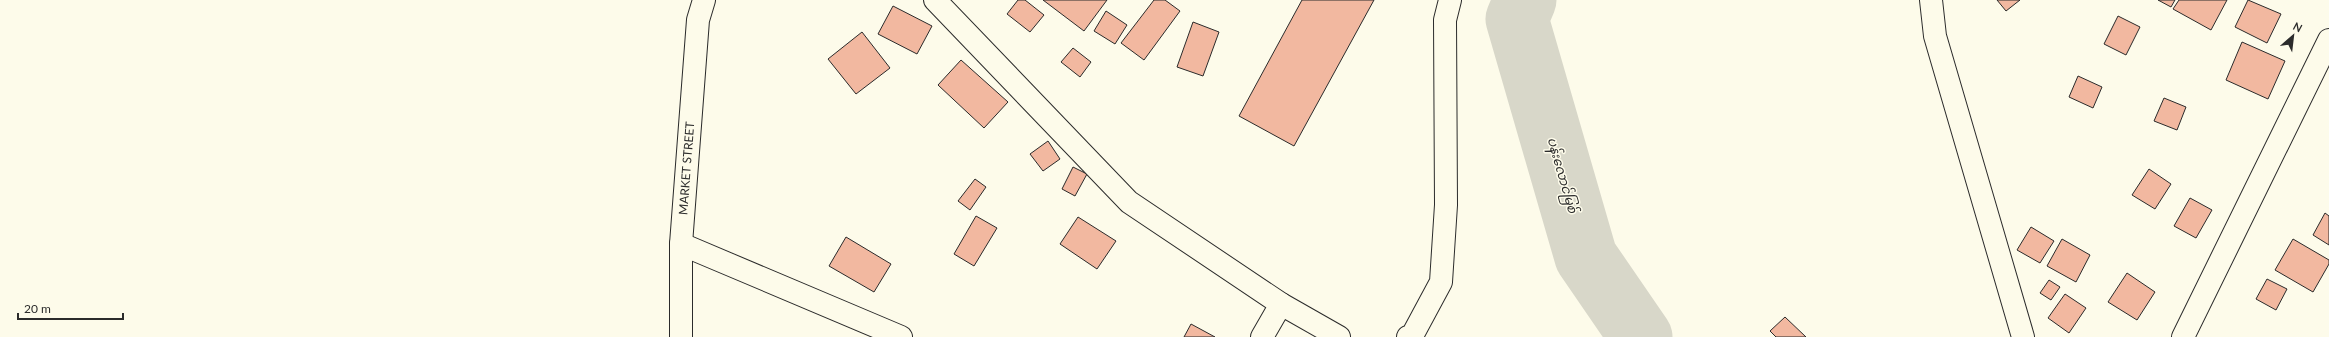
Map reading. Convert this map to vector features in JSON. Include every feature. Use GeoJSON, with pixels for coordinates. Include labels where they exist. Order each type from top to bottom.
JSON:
{"type":"FeatureCollection","features":[{"type":"Feature","properties":{"kind":"street","name":"MARKET STREET"},"geometry":{"type":"LineString","coordinates":[[681,337],[681,244],[698,20],[704,0]]}},
{"type":"Feature","properties":{"kind":"street"},"geometry":{"type":"LineString","coordinates":[[935,0],[1129,202],[1281,304],[1339,337]]}},
{"type":"Feature","properties":{"kind":"street"},"geometry":{"type":"LineString","coordinates":[[1408,337],[1412,336],[1441,282],[1446,205],[1445,20],[1450,0]]}},
{"type":"Feature","properties":{"kind":"street"},"geometry":{"type":"LineString","coordinates":[[1931,0],[1935,36],[2022,337]]}},
{"type":"Feature","properties":{"kind":"street"},"geometry":{"type":"LineString","coordinates":[[2183,337],[2329,40]]}},
{"type":"Feature","properties":{"kind":"street"},"geometry":{"type":"LineString","coordinates":[[681,244],[901,337]]}},
{"type":"Feature","properties":{"kind":"street"},"geometry":{"type":"LineString","coordinates":[[1262,337],[1281,304]]}},
{"type":"Feature","properties":{"kind":"building"},"geometry":{"type":"Polygon","coordinates":[[[1018,0],[1025,0],[1044,15],[1030,32],[1007,14],[1018,0]]]}},
{"type":"Feature","properties":{"kind":"building"},"geometry":{"type":"Polygon","coordinates":[[[1043,0],[1107,0],[1084,31],[1043,0]]]}},
{"type":"Feature","properties":{"kind":"building"},"geometry":{"type":"Polygon","coordinates":[[[1154,0],[1165,0],[1180,11],[1144,60],[1121,43],[1154,0]]]}},
{"type":"Feature","properties":{"kind":"building"},"geometry":{"type":"Polygon","coordinates":[[[1302,0],[1374,0],[1294,146],[1239,116],[1302,0]]]}},
{"type":"Feature","properties":{"kind":"building"},"geometry":{"type":"Polygon","coordinates":[[[1997,0],[2020,0],[2006,11],[1997,0]]]}},
{"type":"Feature","properties":{"kind":"building"},"geometry":{"type":"Polygon","coordinates":[[[2158,0],[2175,0],[2171,7],[2158,0]]]}},
{"type":"Feature","properties":{"kind":"building"},"geometry":{"type":"Polygon","coordinates":[[[2179,0],[2227,0],[2211,30],[2173,9],[2179,0]]]}},
{"type":"Feature","properties":{"kind":"building"},"geometry":{"type":"Polygon","coordinates":[[[2248,0],[2281,14],[2267,43],[2235,27],[2248,0]]]}},
{"type":"Feature","properties":{"kind":"building"},"geometry":{"type":"Polygon","coordinates":[[[893,6],[932,26],[917,54],[878,34],[893,6]]]}},
{"type":"Feature","properties":{"kind":"building"},"geometry":{"type":"Polygon","coordinates":[[[1106,11],[1127,25],[1115,44],[1094,31],[1106,11]]]}},
{"type":"Feature","properties":{"kind":"building"},"geometry":{"type":"Polygon","coordinates":[[[2118,16],[2140,27],[2126,55],[2104,44],[2118,16]]]}},
{"type":"Feature","properties":{"kind":"building"},"geometry":{"type":"Polygon","coordinates":[[[1193,22],[1219,32],[1203,76],[1177,67],[1193,22]]]}},
{"type":"Feature","properties":{"kind":"building"},"geometry":{"type":"Polygon","coordinates":[[[862,32],[890,68],[856,94],[828,59],[862,32]]]}},
{"type":"Feature","properties":{"kind":"building"},"geometry":{"type":"Polygon","coordinates":[[[2242,42],[2285,61],[2268,99],[2226,80],[2242,42]]]}},
{"type":"Feature","properties":{"kind":"building"},"geometry":{"type":"Polygon","coordinates":[[[1073,48],[1091,62],[1080,77],[1061,62],[1073,48]]]}},
{"type":"Feature","properties":{"kind":"building"},"geometry":{"type":"Polygon","coordinates":[[[961,60],[1008,102],[984,128],[938,85],[961,60]]]}},
{"type":"Feature","properties":{"kind":"building"},"geometry":{"type":"Polygon","coordinates":[[[2078,76],[2102,87],[2093,108],[2069,97],[2078,76]]]}},
{"type":"Feature","properties":{"kind":"building"},"geometry":{"type":"Polygon","coordinates":[[[2164,98],[2186,107],[2177,130],[2154,121],[2164,98]]]}},
{"type":"Feature","properties":{"kind":"building"},"geometry":{"type":"Polygon","coordinates":[[[1048,141],[1060,159],[1043,171],[1030,154],[1048,141]]]}},
{"type":"Feature","properties":{"kind":"building"},"geometry":{"type":"Polygon","coordinates":[[[1073,167],[1087,174],[1075,196],[1062,189],[1073,167]]]}},
{"type":"Feature","properties":{"kind":"building"},"geometry":{"type":"Polygon","coordinates":[[[2149,169],[2171,184],[2155,209],[2132,195],[2149,169]]]}},
{"type":"Feature","properties":{"kind":"building"},"geometry":{"type":"Polygon","coordinates":[[[975,179],[986,187],[970,210],[958,201],[975,179]]]}},
{"type":"Feature","properties":{"kind":"building"},"geometry":{"type":"Polygon","coordinates":[[[2190,198],[2212,210],[2196,238],[2174,226],[2190,198]]]}},
{"type":"Feature","properties":{"kind":"building"},"geometry":{"type":"Polygon","coordinates":[[[2325,213],[2329,216],[2329,245],[2313,235],[2325,213]]]}},
{"type":"Feature","properties":{"kind":"building"},"geometry":{"type":"Polygon","coordinates":[[[976,216],[997,228],[974,266],[954,254],[976,216]]]}},
{"type":"Feature","properties":{"kind":"building"},"geometry":{"type":"Polygon","coordinates":[[[1078,217],[1116,241],[1097,269],[1060,244],[1078,217]]]}},
{"type":"Feature","properties":{"kind":"building"},"geometry":{"type":"Polygon","coordinates":[[[2031,227],[2054,241],[2040,263],[2017,250],[2031,227]]]}},
{"type":"Feature","properties":{"kind":"building"},"geometry":{"type":"Polygon","coordinates":[[[846,237],[891,264],[874,292],[829,266],[846,237]]]}},
{"type":"Feature","properties":{"kind":"building"},"geometry":{"type":"Polygon","coordinates":[[[2062,239],[2090,255],[2076,282],[2047,266],[2062,239]]]}},
{"type":"Feature","properties":{"kind":"building"},"geometry":{"type":"Polygon","coordinates":[[[2293,239],[2329,260],[2329,264],[2313,292],[2275,270],[2293,239]]]}},
{"type":"Feature","properties":{"kind":"building"},"geometry":{"type":"Polygon","coordinates":[[[2127,273],[2155,292],[2137,320],[2108,302],[2127,273]]]}},
{"type":"Feature","properties":{"kind":"building"},"geometry":{"type":"Polygon","coordinates":[[[2267,279],[2287,289],[2276,310],[2256,299],[2267,279]]]}},
{"type":"Feature","properties":{"kind":"building"},"geometry":{"type":"Polygon","coordinates":[[[2049,280],[2060,287],[2051,300],[2040,293],[2049,280]]]}},
{"type":"Feature","properties":{"kind":"building"},"geometry":{"type":"Polygon","coordinates":[[[2065,294],[2086,308],[2069,333],[2048,318],[2065,294]]]}},
{"type":"Feature","properties":{"kind":"building"},"geometry":{"type":"Polygon","coordinates":[[[1785,317],[1806,337],[1776,337],[1770,331],[1785,317]]]}},
{"type":"Feature","properties":{"kind":"building"},"geometry":{"type":"Polygon","coordinates":[[[1191,324],[1215,337],[1184,337],[1191,324]]]}},
{"type":"Feature","properties":{"kind":"waterway","name":"ပန်းလောင်မြစ်"},"geometry":{"type":"LineString","coordinates":[[1525,0],[1517,19],[1586,257],[1641,337]]}}]}
